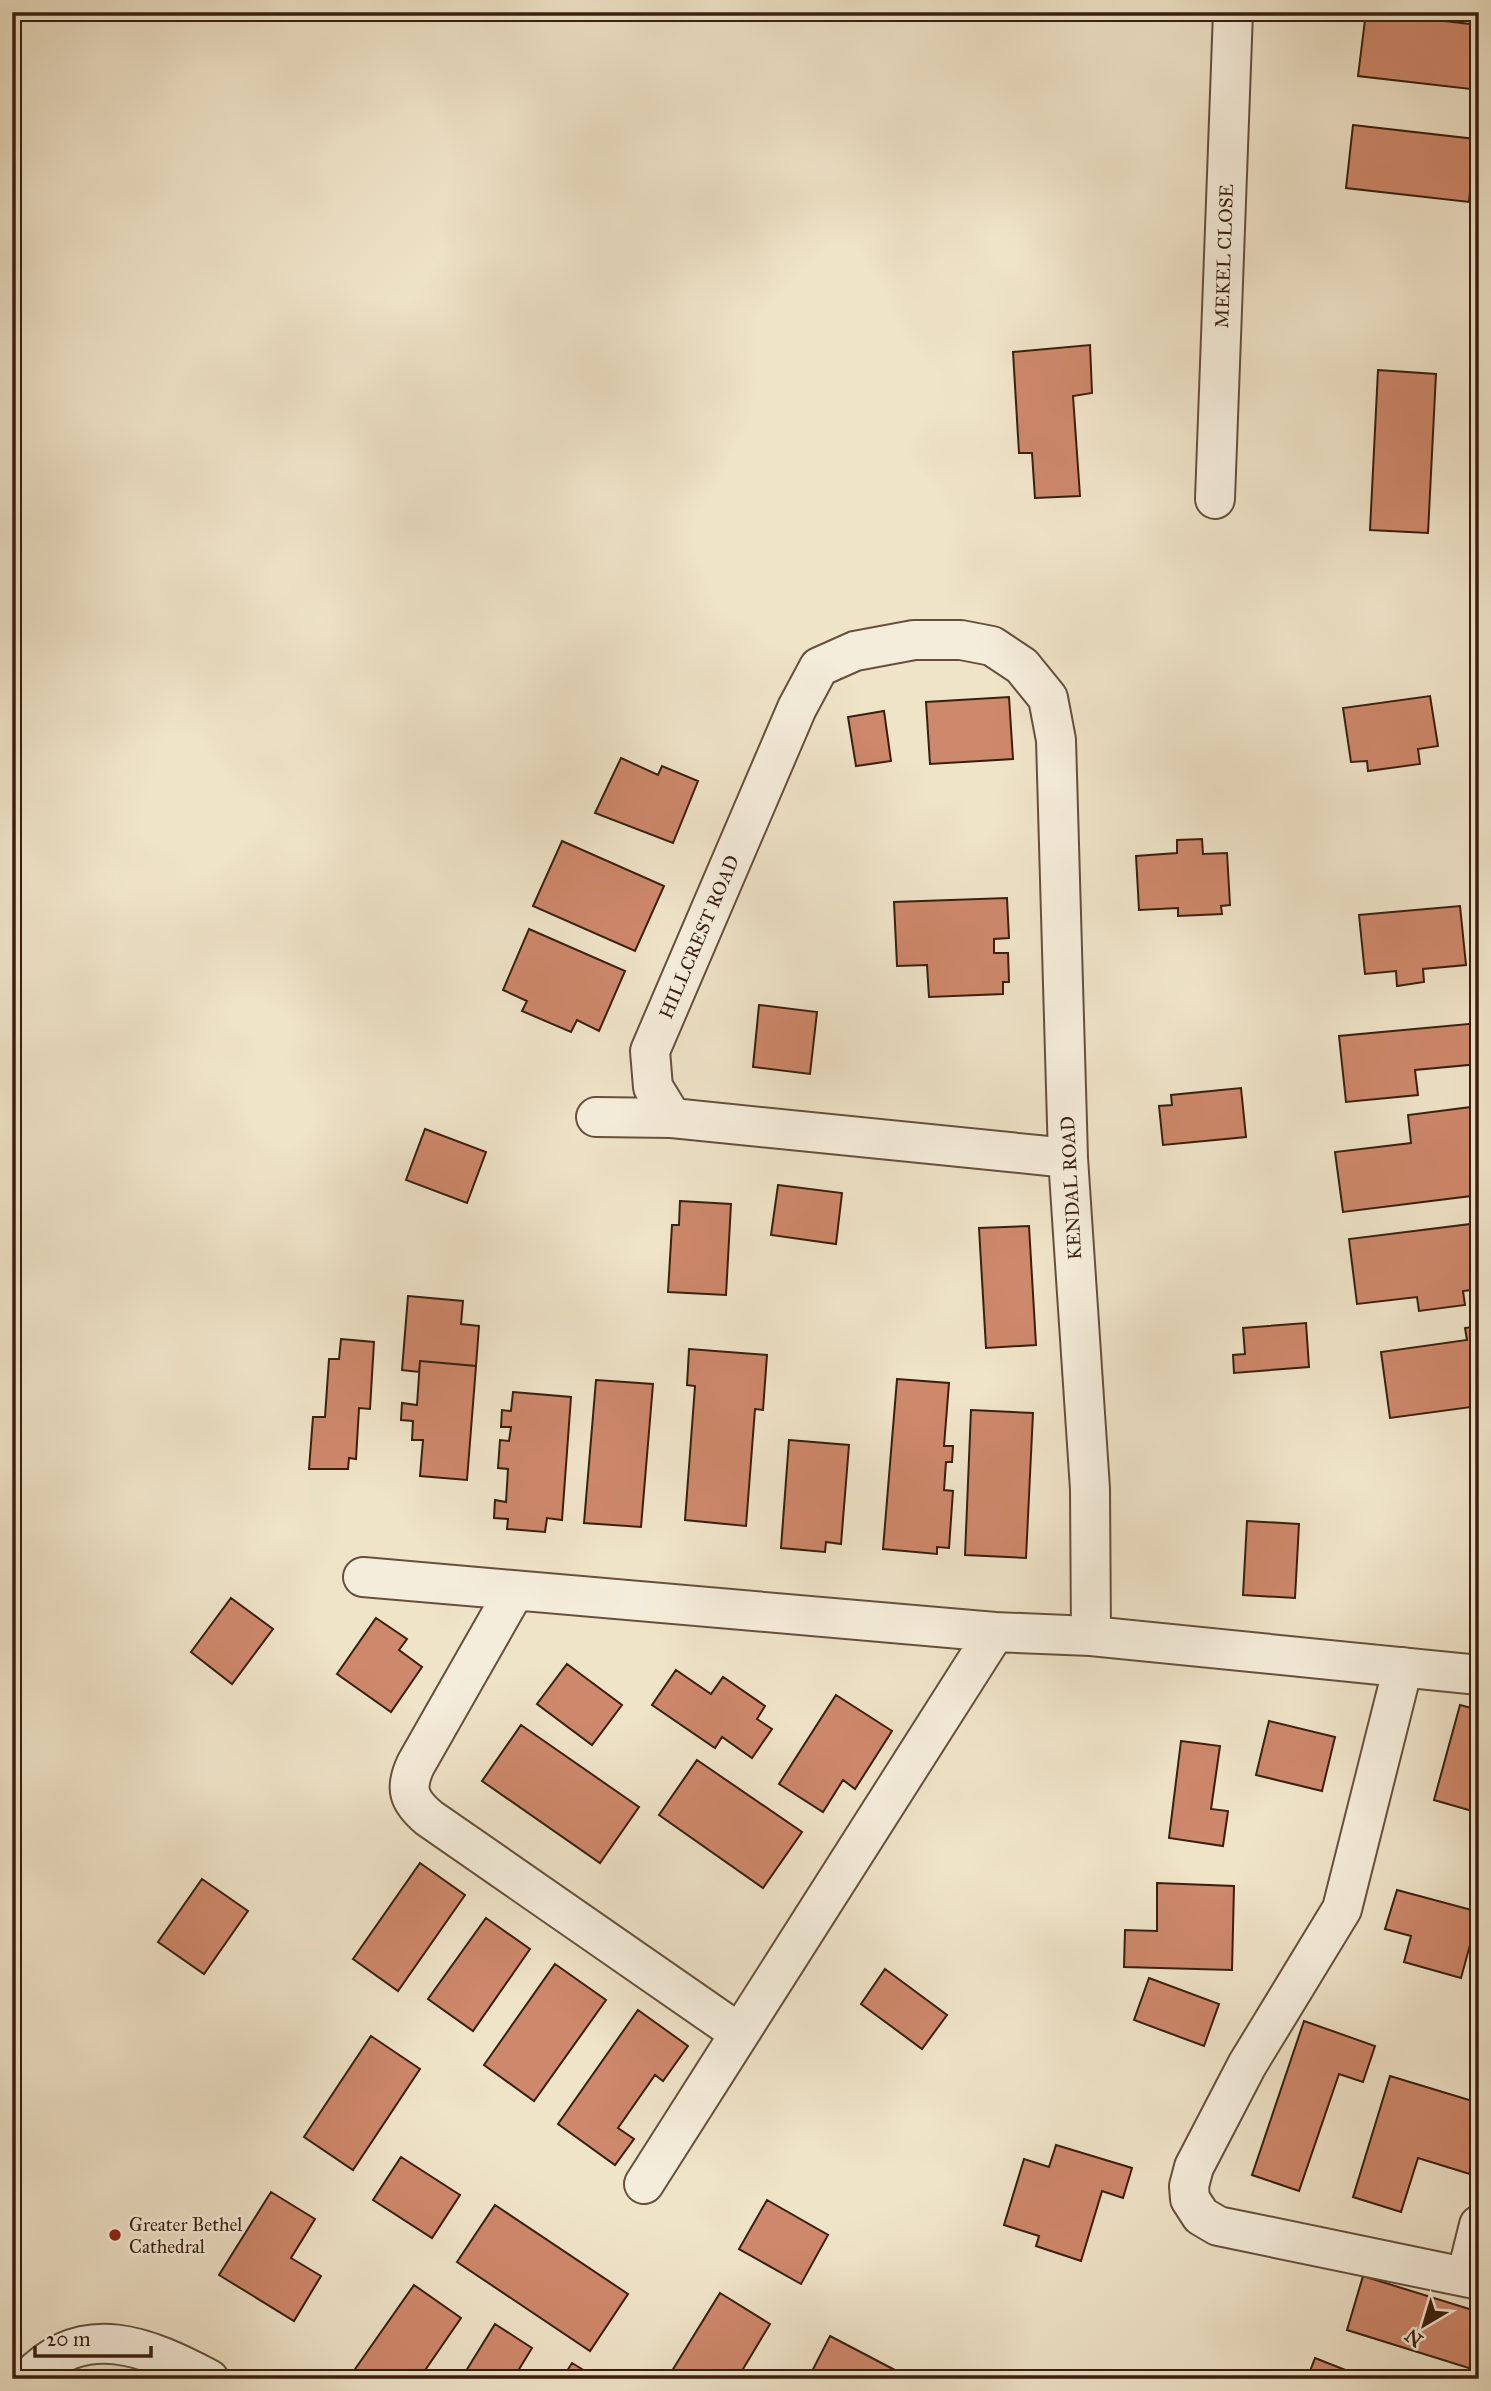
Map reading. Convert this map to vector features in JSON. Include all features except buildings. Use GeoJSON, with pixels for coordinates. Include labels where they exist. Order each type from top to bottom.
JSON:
{"type":"FeatureCollection","features":[{"type":"Feature","properties":{"kind":"street","name":"MEKEL CLOSE"},"geometry":{"type":"LineString","coordinates":[[1215,499],[1233,12]]}},
{"type":"Feature","properties":{"kind":"street","name":"HILLCREST ROAD"},"geometry":{"type":"LineString","coordinates":[[672,1118],[653,1087],[650,1051],[797,708],[819,667],[855,651],[914,640],[961,640],[992,646],[1022,666],[1048,698],[1056,740]]}},
{"type":"Feature","properties":{"kind":"street","name":"KENDAL ROAD"},"geometry":{"type":"LineString","coordinates":[[1056,740],[1068,1158],[1090,1489],[1091,1636]]}},
{"type":"Feature","properties":{"kind":"street"},"geometry":{"type":"LineString","coordinates":[[596,1117],[672,1118],[1068,1158]]}},
{"type":"Feature","properties":{"kind":"street"},"geometry":{"type":"LineString","coordinates":[[363,1577],[995,1633],[1091,1636],[1479,1675]]}},
{"type":"Feature","properties":{"kind":"street"},"geometry":{"type":"LineString","coordinates":[[514,1592],[415,1764],[407,1783],[411,1798],[429,1818],[739,2033]]}},
{"type":"Feature","properties":{"kind":"street"},"geometry":{"type":"LineString","coordinates":[[644,2184],[995,1633]]}},
{"type":"Feature","properties":{"kind":"street"},"geometry":{"type":"LineString","coordinates":[[1403,1667],[1342,1909],[1241,2077],[1194,2166],[1188,2192],[1196,2211],[1218,2225],[1472,2279],[1479,2225]]}},
{"type":"Feature","properties":{"kind":"street"},"geometry":{"type":"LineString","coordinates":[[28,2379],[55,2357],[74,2348],[103,2343],[140,2347],[209,2379]]}},
{"type":"Feature","properties":{"kind":"place","name":"Greater Bethel Cathedral"},"geometry":{"type":"Point","coordinates":[115,2235]}}]}
